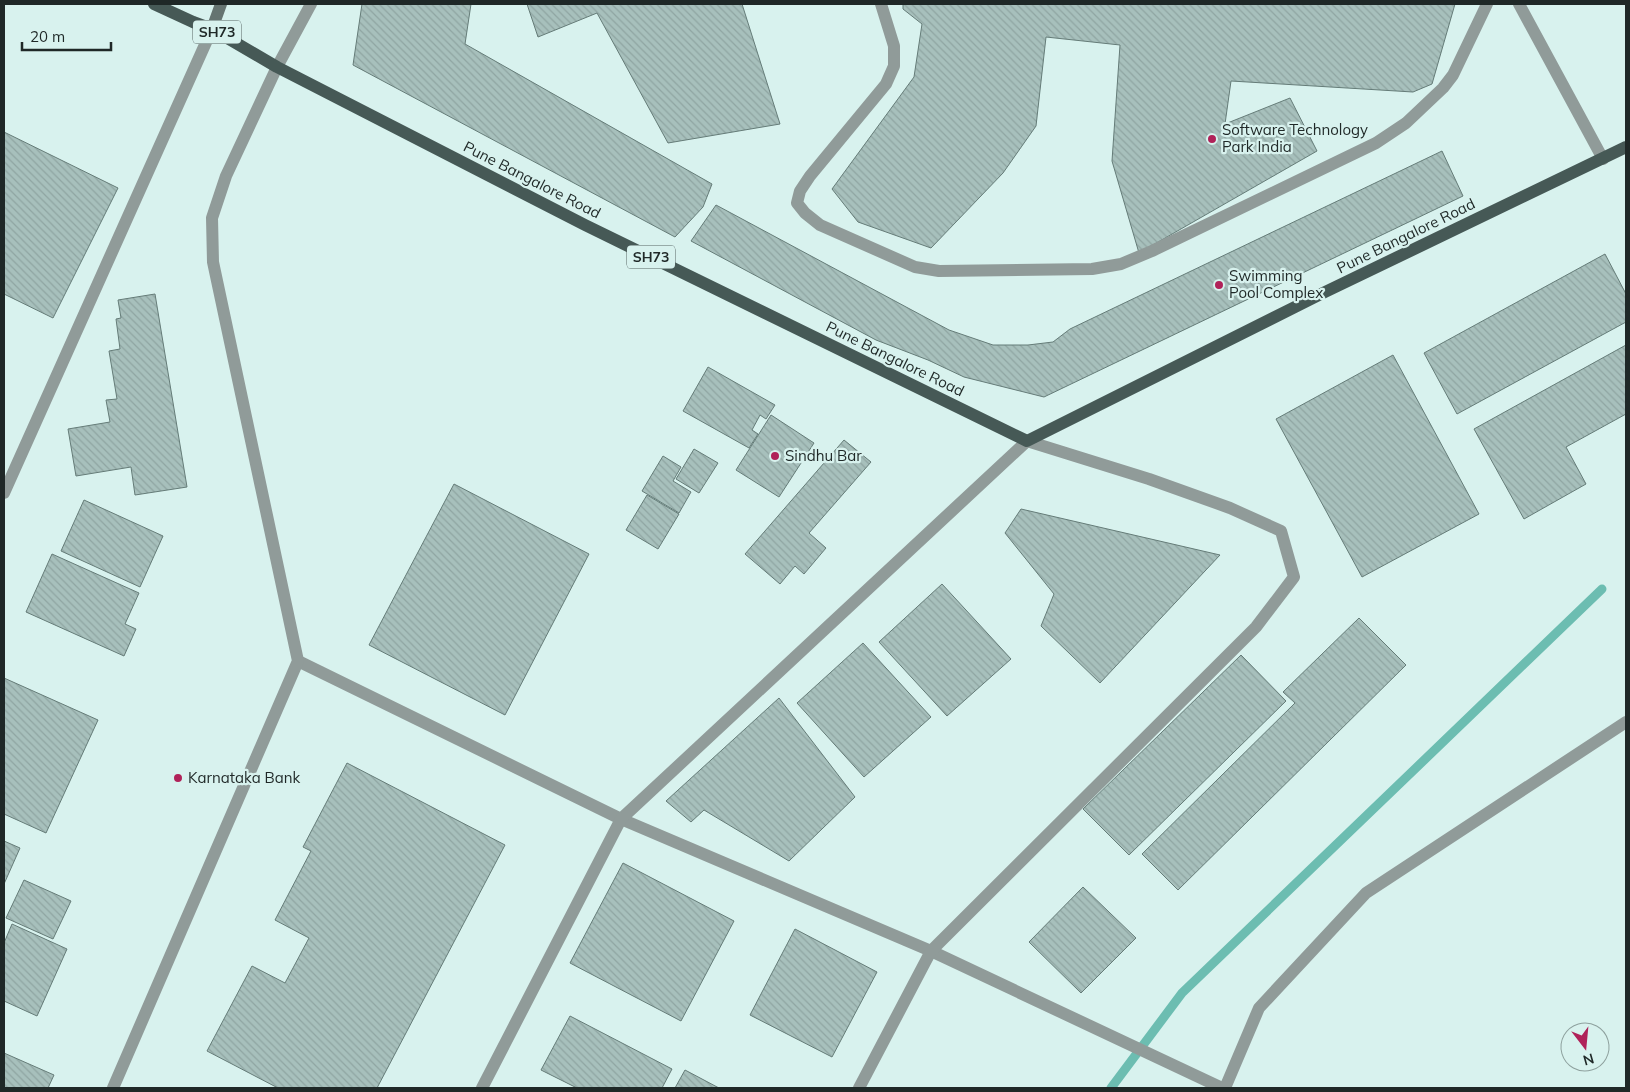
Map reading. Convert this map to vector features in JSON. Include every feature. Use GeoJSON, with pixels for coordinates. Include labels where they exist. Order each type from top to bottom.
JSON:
{"type":"FeatureCollection","features":[{"type":"Feature","properties":{"kind":"main road","name":"Pune Bangalore Road"},"geometry":{"type":"LineString","coordinates":[[154,4],[212,29],[277,67],[585,225],[1027,441],[1325,292],[1626,147]]}},
{"type":"Feature","properties":{"kind":"main road"},"geometry":{"type":"LineString","coordinates":[[212,29],[221,4]]}},
{"type":"Feature","properties":{"kind":"street"},"geometry":{"type":"LineString","coordinates":[[113,1088],[298,661],[213,262],[212,218],[226,176],[277,67],[311,4]]}},
{"type":"Feature","properties":{"kind":"street"},"geometry":{"type":"LineString","coordinates":[[881,4],[894,46],[894,66],[886,84],[810,176],[800,191],[797,203],[805,213],[820,224],[915,267],[939,271],[1092,269],[1121,264],[1152,251],[1376,143],[1406,123],[1443,88],[1453,75],[1487,4]]}},
{"type":"Feature","properties":{"kind":"street"},"geometry":{"type":"LineString","coordinates":[[1519,4],[1602,158]]}},
{"type":"Feature","properties":{"kind":"street"},"geometry":{"type":"LineString","coordinates":[[4,493],[212,29]]}},
{"type":"Feature","properties":{"kind":"street"},"geometry":{"type":"LineString","coordinates":[[482,1088],[621,819],[1027,441],[1149,478],[1230,508],[1281,531],[1294,577],[1256,627],[932,951],[859,1088]]}},
{"type":"Feature","properties":{"kind":"street"},"geometry":{"type":"LineString","coordinates":[[298,661],[621,819],[932,951],[1224,1088],[1259,1008],[1366,892],[1626,722]]}},
{"type":"Feature","properties":{"kind":"building"},"geometry":{"type":"Polygon","coordinates":[[[362,4],[471,4],[465,44],[712,184],[703,207],[675,237],[353,65],[362,4]]]}},
{"type":"Feature","properties":{"kind":"building"},"geometry":{"type":"Polygon","coordinates":[[[527,4],[742,4],[780,124],[668,143],[597,13],[538,37],[527,4]]]}},
{"type":"Feature","properties":{"kind":"building","name":"Software Technology Park India"},"geometry":{"type":"Polygon","coordinates":[[[903,4],[1455,4],[1432,84],[1413,92],[1231,81],[1225,124],[1290,98],[1317,151],[1139,253],[1112,161],[1120,45],[1046,37],[1036,126],[1003,173],[931,248],[858,222],[832,189],[914,77],[922,24],[903,9],[903,4]]]}},
{"type":"Feature","properties":{"kind":"building"},"geometry":{"type":"Polygon","coordinates":[[[4,132],[118,188],[53,318],[4,294],[4,132]]]}},
{"type":"Feature","properties":{"kind":"building","name":"Swimming Pool Complex"},"geometry":{"type":"Polygon","coordinates":[[[1442,151],[1463,196],[1044,397],[964,377],[928,360],[876,340],[691,241],[716,205],[949,330],[993,345],[1028,345],[1053,342],[1070,329],[1442,151]]]}},
{"type":"Feature","properties":{"kind":"building"},"geometry":{"type":"Polygon","coordinates":[[[1605,254],[1626,294],[1626,322],[1457,414],[1424,353],[1605,254]]]}},
{"type":"Feature","properties":{"kind":"building"},"geometry":{"type":"Polygon","coordinates":[[[155,294],[187,487],[135,495],[131,467],[76,476],[68,429],[110,422],[106,400],[117,399],[109,351],[120,349],[116,319],[121,318],[118,300],[155,294]]]}},
{"type":"Feature","properties":{"kind":"building"},"geometry":{"type":"Polygon","coordinates":[[[1626,345],[1626,414],[1566,447],[1586,484],[1524,519],[1474,429],[1626,345]]]}},
{"type":"Feature","properties":{"kind":"building"},"geometry":{"type":"Polygon","coordinates":[[[1393,355],[1479,514],[1362,577],[1276,419],[1393,355]]]}},
{"type":"Feature","properties":{"kind":"building"},"geometry":{"type":"Polygon","coordinates":[[[708,367],[775,405],[766,419],[760,415],[752,430],[758,434],[749,448],[683,411],[708,367]]]}},
{"type":"Feature","properties":{"kind":"building","name":"Sindhu Bar"},"geometry":{"type":"Polygon","coordinates":[[[771,415],[814,443],[779,497],[736,470],[771,415]]]}},
{"type":"Feature","properties":{"kind":"building"},"geometry":{"type":"Polygon","coordinates":[[[844,440],[871,462],[809,533],[826,548],[804,574],[795,566],[780,584],[745,554],[844,440]]]}},
{"type":"Feature","properties":{"kind":"building"},"geometry":{"type":"Polygon","coordinates":[[[694,449],[718,463],[699,493],[676,479],[694,449]]]}},
{"type":"Feature","properties":{"kind":"building"},"geometry":{"type":"Polygon","coordinates":[[[663,456],[681,467],[673,481],[691,492],[679,513],[642,491],[663,456]]]}},
{"type":"Feature","properties":{"kind":"building"},"geometry":{"type":"Polygon","coordinates":[[[454,484],[589,554],[505,715],[369,645],[454,484]]]}},
{"type":"Feature","properties":{"kind":"building"},"geometry":{"type":"Polygon","coordinates":[[[647,495],[679,514],[658,549],[626,530],[647,495]]]}},
{"type":"Feature","properties":{"kind":"building"},"geometry":{"type":"Polygon","coordinates":[[[84,500],[163,536],[140,587],[61,551],[84,500]]]}},
{"type":"Feature","properties":{"kind":"building"},"geometry":{"type":"Polygon","coordinates":[[[1021,509],[1220,555],[1100,683],[1041,626],[1054,594],[1005,533],[1021,509]]]}},
{"type":"Feature","properties":{"kind":"building"},"geometry":{"type":"Polygon","coordinates":[[[52,554],[139,593],[125,624],[136,629],[124,656],[26,612],[52,554]]]}},
{"type":"Feature","properties":{"kind":"building"},"geometry":{"type":"Polygon","coordinates":[[[942,584],[1011,659],[947,716],[879,642],[942,584]]]}},
{"type":"Feature","properties":{"kind":"building"},"geometry":{"type":"Polygon","coordinates":[[[1359,618],[1406,665],[1178,890],[1142,854],[1295,703],[1283,692],[1359,618]]]}},
{"type":"Feature","properties":{"kind":"building"},"geometry":{"type":"Polygon","coordinates":[[[863,643],[931,717],[864,777],[797,703],[863,643]]]}},
{"type":"Feature","properties":{"kind":"building"},"geometry":{"type":"Polygon","coordinates":[[[1241,655],[1286,701],[1129,855],[1083,809],[1241,655]]]}},
{"type":"Feature","properties":{"kind":"building"},"geometry":{"type":"Polygon","coordinates":[[[4,678],[98,720],[46,833],[4,814],[4,678]]]}},
{"type":"Feature","properties":{"kind":"building"},"geometry":{"type":"Polygon","coordinates":[[[779,698],[855,797],[789,861],[704,810],[691,822],[666,801],[779,698]]]}},
{"type":"Feature","properties":{"kind":"building"},"geometry":{"type":"Polygon","coordinates":[[[347,763],[505,845],[377,1088],[278,1088],[207,1051],[252,966],[285,983],[309,938],[275,920],[311,851],[303,847],[347,763]]]}},
{"type":"Feature","properties":{"kind":"building"},"geometry":{"type":"Polygon","coordinates":[[[4,841],[20,848],[4,884],[4,841]]]}},
{"type":"Feature","properties":{"kind":"building"},"geometry":{"type":"Polygon","coordinates":[[[623,863],[734,921],[681,1021],[570,963],[623,863]]]}},
{"type":"Feature","properties":{"kind":"building"},"geometry":{"type":"Polygon","coordinates":[[[24,880],[71,901],[53,939],[6,918],[24,880]]]}},
{"type":"Feature","properties":{"kind":"building"},"geometry":{"type":"Polygon","coordinates":[[[1083,887],[1136,938],[1081,993],[1029,942],[1083,887]]]}},
{"type":"Feature","properties":{"kind":"building"},"geometry":{"type":"Polygon","coordinates":[[[12,924],[67,949],[37,1016],[4,1001],[4,943],[12,924]]]}},
{"type":"Feature","properties":{"kind":"building"},"geometry":{"type":"Polygon","coordinates":[[[795,929],[877,972],[832,1057],[750,1015],[795,929]]]}},
{"type":"Feature","properties":{"kind":"building"},"geometry":{"type":"Polygon","coordinates":[[[570,1016],[672,1069],[662,1088],[577,1088],[541,1070],[570,1016]]]}},
{"type":"Feature","properties":{"kind":"building"},"geometry":{"type":"Polygon","coordinates":[[[4,1053],[54,1075],[48,1088],[4,1088],[4,1053]]]}},
{"type":"Feature","properties":{"kind":"building"},"geometry":{"type":"Polygon","coordinates":[[[685,1070],[719,1088],[675,1088],[685,1070]]]}},
{"type":"Feature","properties":{"kind":"waterway"},"geometry":{"type":"LineString","coordinates":[[1111,1088],[1182,993],[1602,589]]}},
{"type":"Feature","properties":{"kind":"place","name":"Software Technology Park India"},"geometry":{"type":"Point","coordinates":[1212,139]}},
{"type":"Feature","properties":{"kind":"place","name":"Swimming Pool Complex"},"geometry":{"type":"Point","coordinates":[1219,285]}},
{"type":"Feature","properties":{"kind":"place","name":"Sindhu Bar"},"geometry":{"type":"Point","coordinates":[775,456]}},
{"type":"Feature","properties":{"kind":"place","name":"Karnataka Bank"},"geometry":{"type":"Point","coordinates":[178,778]}}]}
